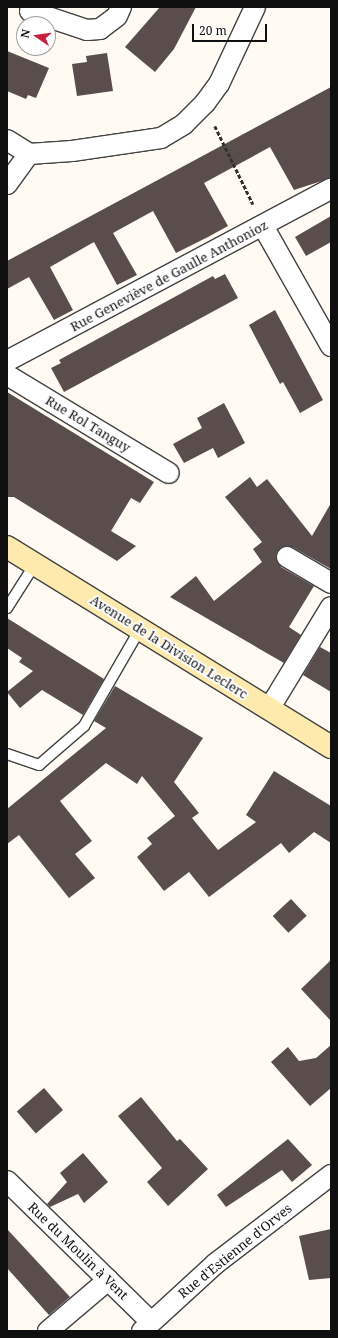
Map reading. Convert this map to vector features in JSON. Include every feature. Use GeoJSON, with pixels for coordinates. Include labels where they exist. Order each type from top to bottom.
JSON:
{"type":"FeatureCollection","features":[{"type":"Feature","properties":{"kind":"main road","name":"Avenue de la Division Leclerc"},"geometry":{"type":"LineString","coordinates":[[7,547],[331,747]]}},
{"type":"Feature","properties":{"kind":"street"},"geometry":{"type":"LineString","coordinates":[[30,11],[87,30],[100,30],[117,16],[121,7]]}},
{"type":"Feature","properties":{"kind":"street"},"geometry":{"type":"LineString","coordinates":[[7,140],[29,154],[72,151],[161,138],[184,124],[205,104],[219,84],[255,7]]}},
{"type":"Feature","properties":{"kind":"street"},"geometry":{"type":"LineString","coordinates":[[7,184],[29,154]]}},
{"type":"Feature","properties":{"kind":"street","name":"Rue Geneviève de Gaulle Anthonioz"},"geometry":{"type":"LineString","coordinates":[[7,361],[331,190]]}},
{"type":"Feature","properties":{"kind":"street"},"geometry":{"type":"LineString","coordinates":[[263,226],[331,346]]}},
{"type":"Feature","properties":{"kind":"street","name":"Rue Rol Tanguy"},"geometry":{"type":"LineString","coordinates":[[7,375],[169,472]]}},
{"type":"Feature","properties":{"kind":"street"},"geometry":{"type":"LineString","coordinates":[[287,557],[331,583]]}},
{"type":"Feature","properties":{"kind":"street"},"geometry":{"type":"LineString","coordinates":[[269,709],[331,607]]}},
{"type":"Feature","properties":{"kind":"street","name":"Rue d'Estienne d'Orves"},"geometry":{"type":"LineString","coordinates":[[150,1328],[215,1264],[331,1175]]}},
{"type":"Feature","properties":{"kind":"street","name":"Rue du Moulin à Vent"},"geometry":{"type":"LineString","coordinates":[[7,1181],[108,1280],[150,1328]]}},
{"type":"Feature","properties":{"kind":"street"},"geometry":{"type":"LineString","coordinates":[[48,1331],[108,1280]]}},
{"type":"Feature","properties":{"kind":"lane"},"geometry":{"type":"LineString","coordinates":[[7,608],[35,564]]}},
{"type":"Feature","properties":{"kind":"lane"},"geometry":{"type":"LineString","coordinates":[[7,754],[39,764],[84,726],[140,629]]}},
{"type":"Feature","properties":{"kind":"path"},"geometry":{"type":"LineString","coordinates":[[205,104],[263,226]]}},
{"type":"Feature","properties":{"kind":"building"},"geometry":{"type":"Polygon","coordinates":[[[160,7],[196,7],[174,49],[155,72],[125,47],[160,7]]]}},
{"type":"Feature","properties":{"kind":"building"},"geometry":{"type":"Polygon","coordinates":[[[7,51],[16,56],[49,68],[36,98],[28,95],[26,99],[7,91],[7,51]]]}},
{"type":"Feature","properties":{"kind":"building"},"geometry":{"type":"Polygon","coordinates":[[[107,53],[113,91],[77,96],[72,64],[87,62],[86,56],[107,53]]]}},
{"type":"Feature","properties":{"kind":"building"},"geometry":{"type":"Polygon","coordinates":[[[331,87],[331,178],[294,190],[270,147],[204,183],[228,226],[208,237],[176,253],[153,211],[113,233],[137,275],[117,285],[94,242],[50,267],[73,310],[54,320],[29,277],[7,289],[7,261],[331,87]]]}},
{"type":"Feature","properties":{"kind":"building"},"geometry":{"type":"Polygon","coordinates":[[[331,216],[331,242],[306,256],[295,237],[331,216]]]}},
{"type":"Feature","properties":{"kind":"building"},"geometry":{"type":"Polygon","coordinates":[[[225,274],[238,298],[64,392],[51,368],[61,363],[59,360],[213,276],[215,279],[225,274]]]}},
{"type":"Feature","properties":{"kind":"building"},"geometry":{"type":"Polygon","coordinates":[[[275,310],[323,400],[300,413],[283,382],[280,384],[249,325],[275,310]]]}},
{"type":"Feature","properties":{"kind":"building"},"geometry":{"type":"Polygon","coordinates":[[[7,392],[154,482],[140,503],[131,498],[111,531],[136,546],[117,561],[14,497],[7,497],[7,392]]]}},
{"type":"Feature","properties":{"kind":"building"},"geometry":{"type":"Polygon","coordinates":[[[224,403],[245,443],[218,458],[213,448],[184,463],[173,444],[202,428],[197,418],[224,403]]]}},
{"type":"Feature","properties":{"kind":"building"},"geometry":{"type":"Polygon","coordinates":[[[250,477],[257,487],[267,479],[312,536],[331,503],[331,569],[292,547],[282,547],[277,552],[276,557],[281,567],[314,586],[289,627],[301,635],[284,663],[170,597],[196,576],[214,601],[262,562],[253,549],[262,542],[225,497],[250,477]]]}},
{"type":"Feature","properties":{"kind":"building"},"geometry":{"type":"Polygon","coordinates":[[[7,618],[104,679],[83,715],[42,690],[20,708],[7,692],[33,671],[19,662],[22,658],[7,648],[7,618]]]}},
{"type":"Feature","properties":{"kind":"building"},"geometry":{"type":"Polygon","coordinates":[[[320,647],[331,653],[331,692],[303,675],[320,647]]]}},
{"type":"Feature","properties":{"kind":"building"},"geometry":{"type":"Polygon","coordinates":[[[115,686],[203,738],[174,782],[199,813],[192,818],[218,850],[256,822],[246,815],[274,771],[331,806],[331,843],[314,832],[289,853],[281,843],[209,897],[189,872],[164,891],[137,857],[152,844],[147,838],[175,816],[142,776],[137,784],[106,763],[60,801],[92,841],[75,854],[95,878],[69,898],[19,835],[7,844],[7,809],[106,728],[94,721],[115,686]]]}},
{"type":"Feature","properties":{"kind":"building"},"geometry":{"type":"Polygon","coordinates":[[[291,899],[307,916],[288,933],[273,916],[291,899]]]}},
{"type":"Feature","properties":{"kind":"building"},"geometry":{"type":"Polygon","coordinates":[[[331,960],[331,1021],[301,989],[331,960]]]}},
{"type":"Feature","properties":{"kind":"building"},"geometry":{"type":"Polygon","coordinates":[[[331,1045],[331,1088],[310,1106],[271,1062],[288,1047],[299,1061],[316,1058],[331,1045]]]}},
{"type":"Feature","properties":{"kind":"building"},"geometry":{"type":"Polygon","coordinates":[[[44,1088],[63,1110],[36,1134],[17,1112],[44,1088]]]}},
{"type":"Feature","properties":{"kind":"building"},"geometry":{"type":"Polygon","coordinates":[[[141,1097],[177,1141],[180,1139],[208,1169],[168,1206],[147,1182],[162,1168],[118,1116],[141,1097]]]}},
{"type":"Feature","properties":{"kind":"building"},"geometry":{"type":"Polygon","coordinates":[[[288,1139],[312,1165],[292,1182],[282,1170],[226,1207],[217,1195],[288,1139]]]}},
{"type":"Feature","properties":{"kind":"building"},"geometry":{"type":"Polygon","coordinates":[[[83,1153],[108,1182],[84,1203],[78,1194],[50,1207],[47,1204],[67,1182],[60,1173],[83,1153]]]}},
{"type":"Feature","properties":{"kind":"building"},"geometry":{"type":"Polygon","coordinates":[[[7,1229],[70,1297],[49,1315],[7,1268],[7,1229]]]}},
{"type":"Feature","properties":{"kind":"building"},"geometry":{"type":"Polygon","coordinates":[[[331,1229],[331,1278],[309,1280],[299,1236],[331,1229]]]}}]}
